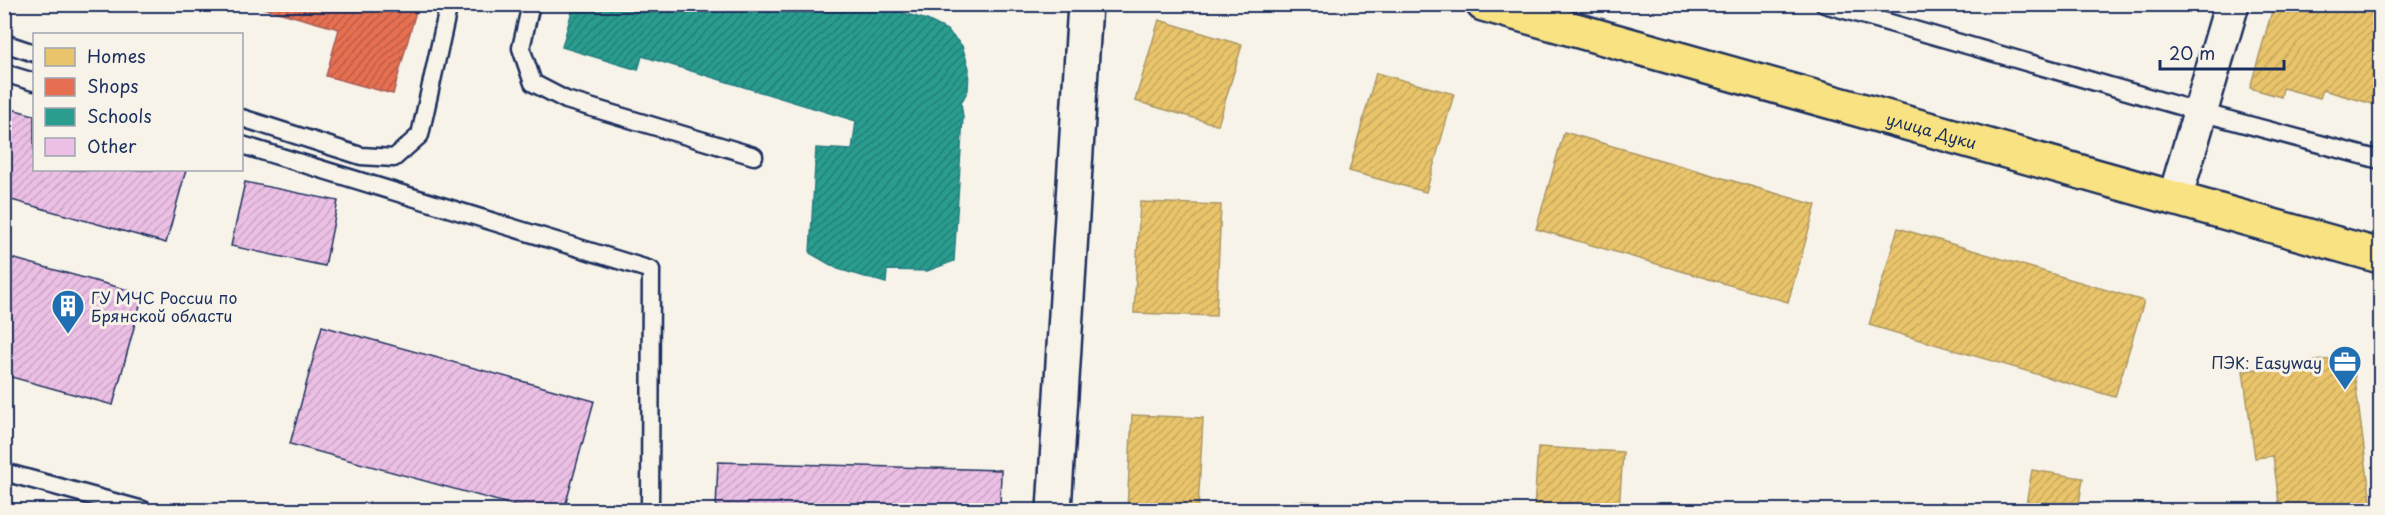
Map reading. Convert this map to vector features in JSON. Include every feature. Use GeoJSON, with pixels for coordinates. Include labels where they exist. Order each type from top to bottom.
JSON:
{"type":"FeatureCollection","features":[{"type":"Feature","properties":{"kind":"main road","name":"улица Дуки"},"geometry":{"type":"LineString","coordinates":[[1483,4],[2380,256]]}},
{"type":"Feature","properties":{"kind":"street"},"geometry":{"type":"LineString","coordinates":[[1054,510],[1085,4]]}},
{"type":"Feature","properties":{"kind":"street"},"geometry":{"type":"LineString","coordinates":[[2175,198],[2232,4]]}},
{"type":"Feature","properties":{"kind":"lane"},"geometry":{"type":"LineString","coordinates":[[243,118],[361,156],[394,158],[420,135],[449,4]]}},
{"type":"Feature","properties":{"kind":"lane"},"geometry":{"type":"LineString","coordinates":[[531,4],[520,48],[532,83],[566,100],[754,156]]}},
{"type":"Feature","properties":{"kind":"lane"},"geometry":{"type":"LineString","coordinates":[[1824,4],[2200,112],[2380,160]]}},
{"type":"Feature","properties":{"kind":"lane"},"geometry":{"type":"LineString","coordinates":[[4,43],[33,53]]}},
{"type":"Feature","properties":{"kind":"lane"},"geometry":{"type":"LineString","coordinates":[[4,73],[33,82]]}},
{"type":"Feature","properties":{"kind":"lane"},"geometry":{"type":"LineString","coordinates":[[243,145],[651,270],[650,510]]}},
{"type":"Feature","properties":{"kind":"lane"},"geometry":{"type":"LineString","coordinates":[[4,472],[143,510]]}},
{"type":"Feature","properties":{"kind":"building: Homes"},"geometry":{"type":"Polygon","coordinates":[[[2274,4],[2380,4],[2380,106],[2323,90],[2320,98],[2283,88],[2281,97],[2250,88],[2274,4]]]}},
{"type":"Feature","properties":{"kind":"building: Homes"},"geometry":{"type":"Polygon","coordinates":[[[1159,20],[1242,45],[1218,125],[1135,101],[1159,20]]]}},
{"type":"Feature","properties":{"kind":"building: Homes"},"geometry":{"type":"Polygon","coordinates":[[[1376,73],[1454,94],[1426,192],[1349,171],[1376,73]]]}},
{"type":"Feature","properties":{"kind":"building: Homes"},"geometry":{"type":"Polygon","coordinates":[[[1564,132],[1816,205],[1788,302],[1536,229],[1564,132]]]}},
{"type":"Feature","properties":{"kind":"building: Homes"},"geometry":{"type":"Polygon","coordinates":[[[1140,202],[1221,205],[1216,316],[1134,313],[1140,202]]]}},
{"type":"Feature","properties":{"kind":"building: Homes"},"geometry":{"type":"Polygon","coordinates":[[[1898,228],[2144,301],[2115,397],[1869,325],[1898,228]]]}},
{"type":"Feature","properties":{"kind":"building: Homes"},"geometry":{"type":"Polygon","coordinates":[[[2352,356],[2372,510],[2280,510],[2273,456],[2255,458],[2243,371],[2352,356]]]}},
{"type":"Feature","properties":{"kind":"building: Homes"},"geometry":{"type":"Polygon","coordinates":[[[1132,415],[1203,418],[1198,510],[1127,510],[1132,415]]]}},
{"type":"Feature","properties":{"kind":"building: Homes"},"geometry":{"type":"Polygon","coordinates":[[[1538,447],[1623,452],[1619,510],[1534,510],[1538,447]]]}},
{"type":"Feature","properties":{"kind":"building: Homes"},"geometry":{"type":"Polygon","coordinates":[[[2032,470],[2083,478],[2078,510],[2025,510],[2032,470]]]}},
{"type":"Feature","properties":{"kind":"building: Homes"},"geometry":{"type":"Polygon","coordinates":[[[1295,501],[1477,510],[1295,510],[1295,501]]]}},
{"type":"Feature","properties":{"kind":"building: Shops"},"geometry":{"type":"Polygon","coordinates":[[[249,4],[418,4],[393,94],[326,76],[339,29],[249,4]]]}},
{"type":"Feature","properties":{"kind":"building: Schools"},"geometry":{"type":"Polygon","coordinates":[[[574,4],[873,4],[927,20],[947,30],[962,46],[969,68],[968,90],[961,103],[963,117],[954,261],[927,271],[887,270],[886,283],[838,269],[810,253],[816,148],[852,150],[856,121],[642,56],[638,70],[562,47],[574,4]]]}},
{"type":"Feature","properties":{"kind":"building: Other"},"geometry":{"type":"Polygon","coordinates":[[[4,107],[33,115],[33,171],[186,171],[166,243],[4,198],[4,107]]]}},
{"type":"Feature","properties":{"kind":"building: Other"},"geometry":{"type":"Polygon","coordinates":[[[245,182],[338,201],[325,266],[231,246],[245,182]]]}},
{"type":"Feature","properties":{"kind":"building: Other","name":"ГУ МЧС России по Брянской области"},"geometry":{"type":"Polygon","coordinates":[[[4,256],[143,294],[113,405],[4,375],[4,256]]]}},
{"type":"Feature","properties":{"kind":"building: Other"},"geometry":{"type":"Polygon","coordinates":[[[322,326],[594,401],[564,510],[531,510],[290,444],[322,326]]]}},
{"type":"Feature","properties":{"kind":"building: Other"},"geometry":{"type":"Polygon","coordinates":[[[718,462],[1001,470],[1000,510],[716,510],[718,462]]]}},
{"type":"Feature","properties":{"kind":"place","name":"ГУ МЧС России по Брянской области"},"geometry":{"type":"Point","coordinates":[68,335]}},
{"type":"Feature","properties":{"kind":"place","name":"ПЭК: Easyway"},"geometry":{"type":"Point","coordinates":[2345,391]}}]}
